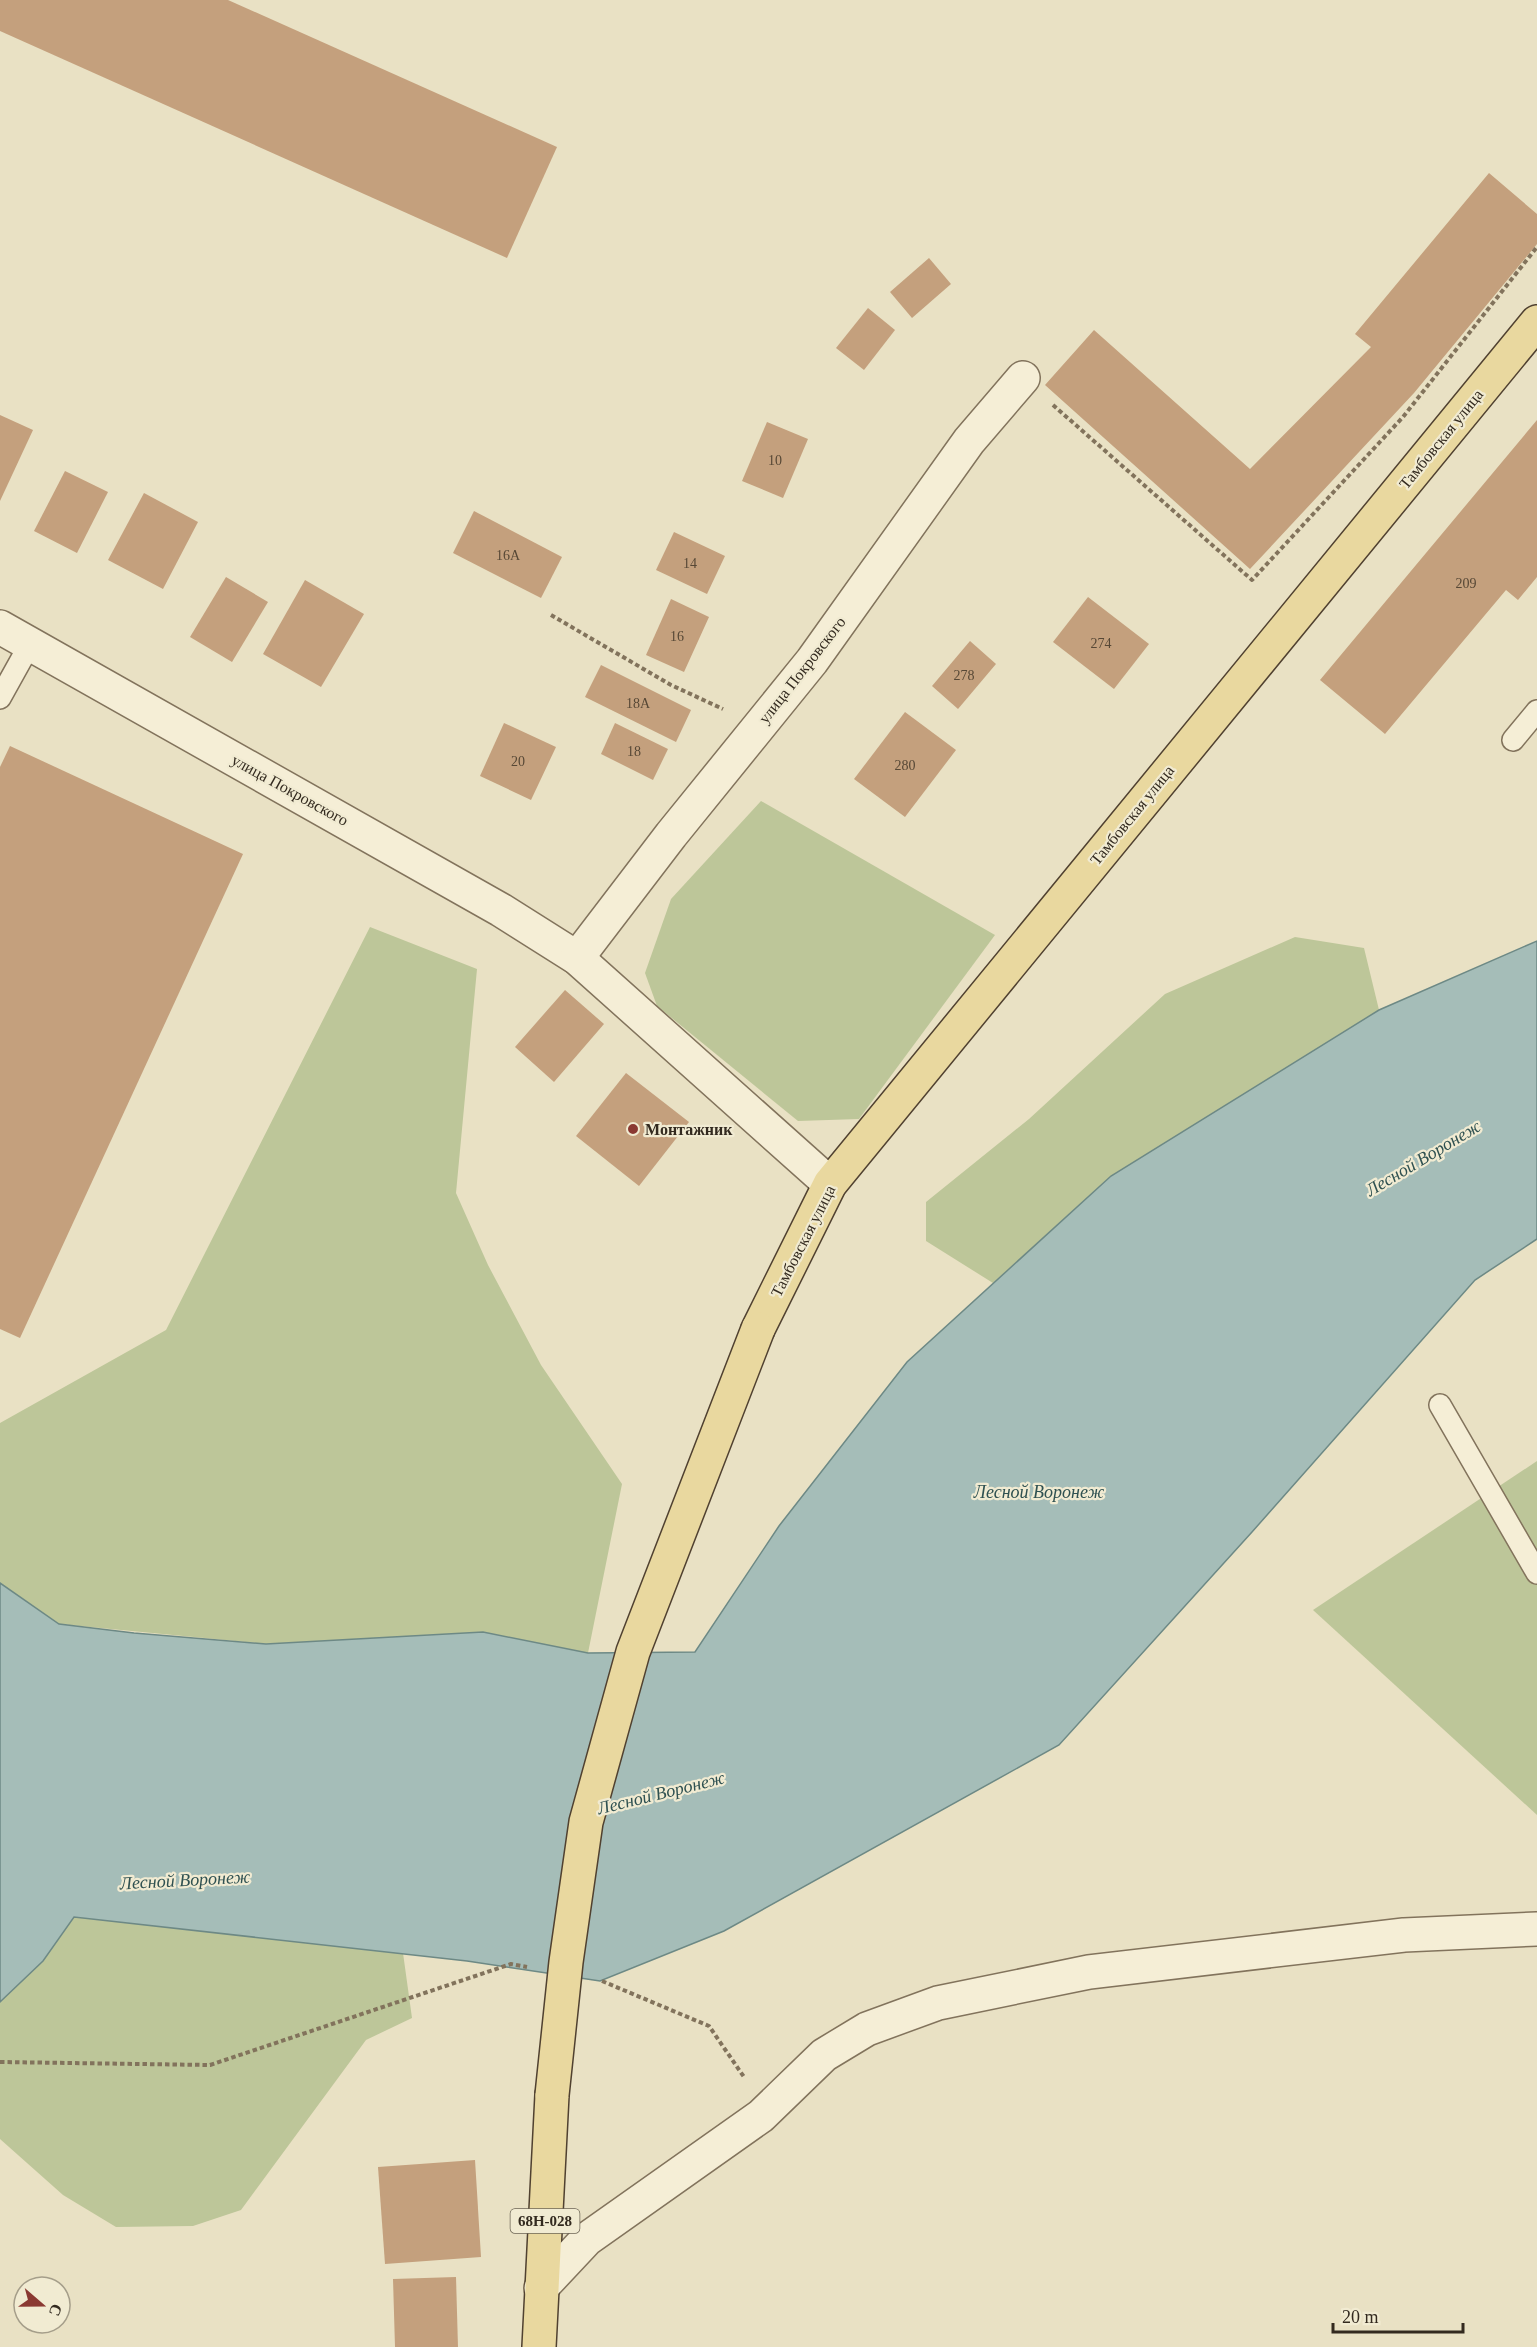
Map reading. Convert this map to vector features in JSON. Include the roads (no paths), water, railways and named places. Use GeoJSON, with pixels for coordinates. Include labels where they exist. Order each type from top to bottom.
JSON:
{"type":"FeatureCollection","features":[{"type":"Feature","properties":{"kind":"main road","name":"Тамбовская улица"},"geometry":{"type":"LineString","coordinates":[[541,2288],[552,2095],[566,1962],[586,1822],[633,1653],[758,1329],[830,1184],[1537,322]]}},
{"type":"Feature","properties":{"kind":"main road","name":"68Н-028"},"geometry":{"type":"LineString","coordinates":[[539,2347],[541,2288]]}},
{"type":"Feature","properties":{"kind":"street","name":"улица Покровского"},"geometry":{"type":"LineString","coordinates":[[577,958],[671,835],[813,661],[969,441],[1023,378]]}},
{"type":"Feature","properties":{"kind":"street","name":"улица Покровского"},"geometry":{"type":"LineString","coordinates":[[0,627],[501,910],[577,958],[830,1184]]}},
{"type":"Feature","properties":{"kind":"street"},"geometry":{"type":"LineString","coordinates":[[541,2288],[587,2239],[761,2116],[824,2055],[867,2030],[938,2003],[1089,1972],[1404,1935],[1537,1929]]}},
{"type":"Feature","properties":{"kind":"lane"},"geometry":{"type":"LineString","coordinates":[[0,698],[30,644]]}},
{"type":"Feature","properties":{"kind":"lane"},"geometry":{"type":"LineString","coordinates":[[1513,740],[1537,711]]}},
{"type":"Feature","properties":{"kind":"lane"},"geometry":{"type":"LineString","coordinates":[[1440,1405],[1537,1573]]}},
{"type":"Feature","properties":{"kind":"water","name":"Лесной Воронеж"},"geometry":{"type":"Polygon","coordinates":[[[1537,941],[1537,1239],[1475,1280],[1252,1532],[1059,1745],[724,1931],[600,1981],[467,1961],[74,1917],[43,1961],[0,2002],[0,1583],[59,1624],[134,1633],[266,1644],[483,1632],[588,1653],[695,1652],[779,1526],[907,1362],[1111,1176],[1379,1010],[1537,941]]]}},
{"type":"Feature","properties":{"kind":"place","name":"Монтажник"},"geometry":{"type":"Point","coordinates":[633,1129]}}]}
